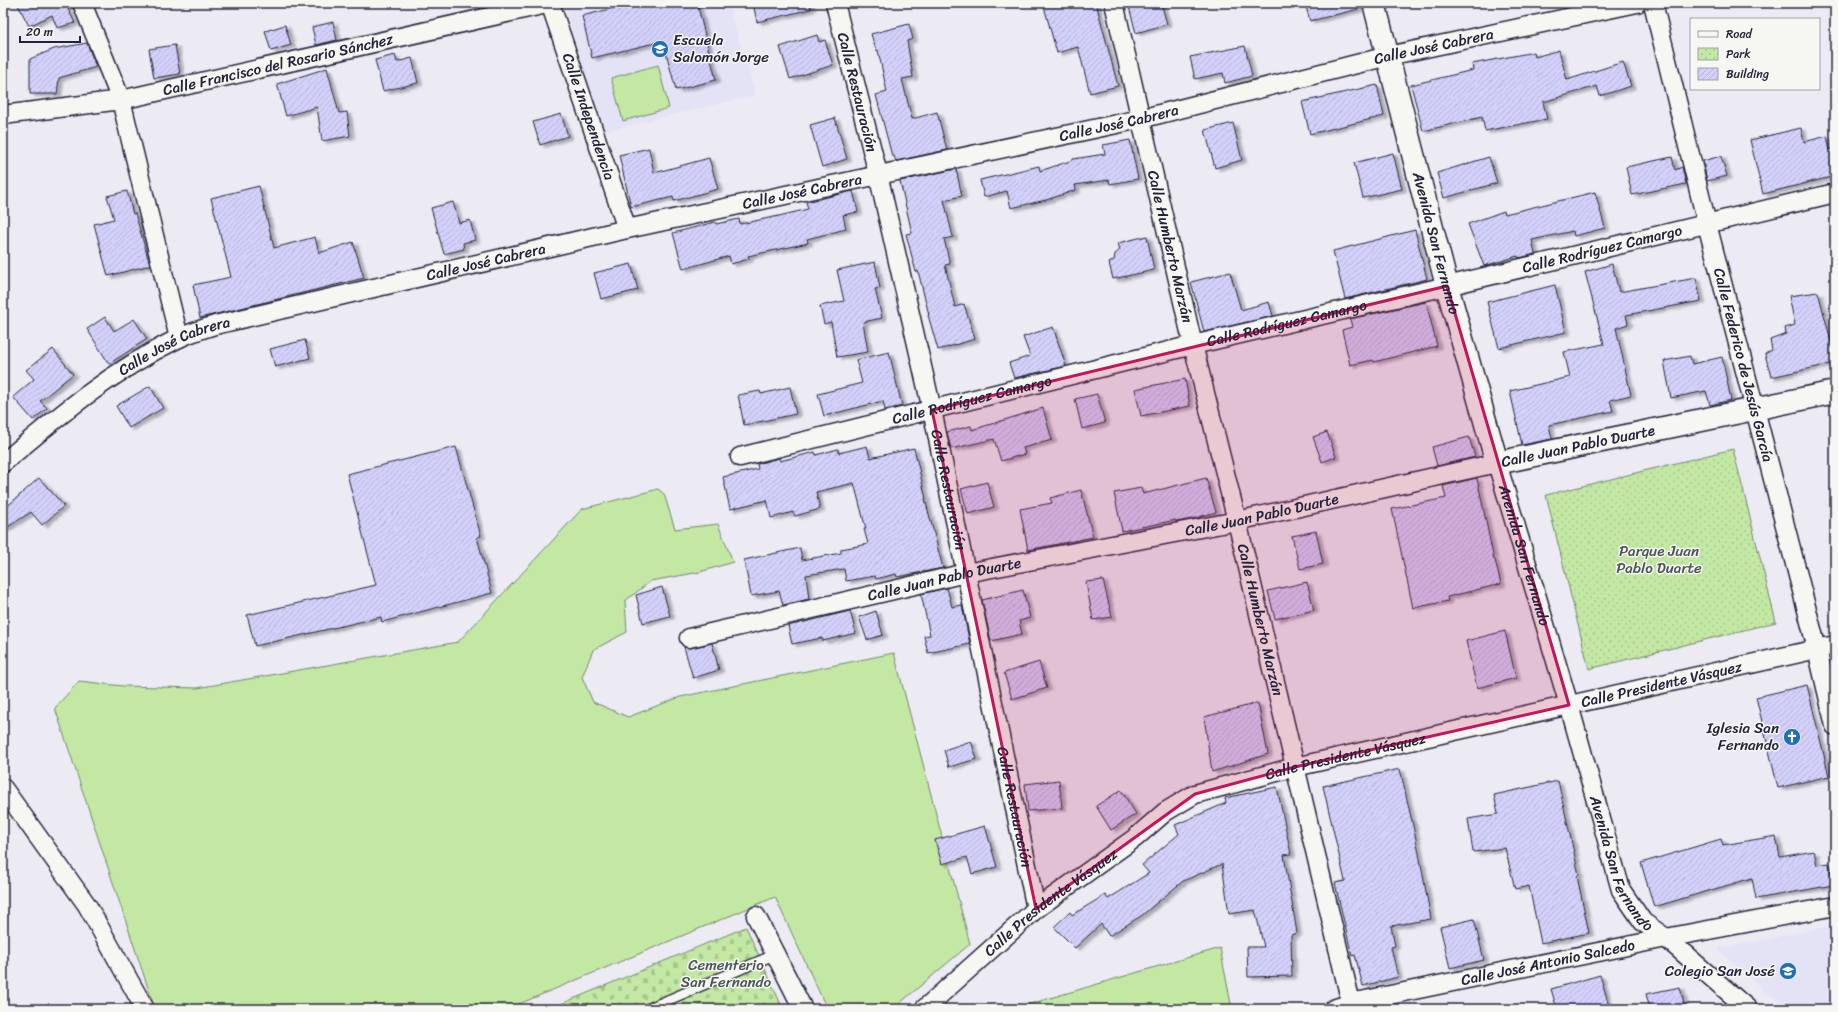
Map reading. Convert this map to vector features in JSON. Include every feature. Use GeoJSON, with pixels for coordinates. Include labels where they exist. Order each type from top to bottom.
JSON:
{"type":"FeatureCollection","features":[{"type":"Feature","properties":{"kind":"street"},"geometry":{"type":"LineString","coordinates":[[82,3],[121,100],[179,338]]}},
{"type":"Feature","properties":{"kind":"street","name":"Calle Francisco del Rosario Sánchez"},"geometry":{"type":"LineString","coordinates":[[3,115],[121,100],[551,3]]}},
{"type":"Feature","properties":{"kind":"street","name":"Calle Independencia"},"geometry":{"type":"LineString","coordinates":[[551,3],[627,229]]}},
{"type":"Feature","properties":{"kind":"street","name":"Calle Restauración"},"geometry":{"type":"LineString","coordinates":[[835,3],[878,174],[932,410],[1036,909]]}},
{"type":"Feature","properties":{"kind":"street","name":"Calle Humberto Marzán"},"geometry":{"type":"LineString","coordinates":[[1114,3],[1193,345],[1237,521],[1351,1003]]}},
{"type":"Feature","properties":{"kind":"street","name":"Avenida San Fernando"},"geometry":{"type":"LineString","coordinates":[[1374,3],[1447,286],[1497,463],[1570,704],[1621,890],[1643,922],[1666,938],[1748,1009]]}},
{"type":"Feature","properties":{"kind":"street","name":"Calle José Cabrera"},"geometry":{"type":"LineString","coordinates":[[3,462],[71,405],[137,360],[179,338],[214,325],[627,229],[1140,119],[1388,56],[1637,3]]}},
{"type":"Feature","properties":{"kind":"street","name":"Calle Federico de Jesús García"},"geometry":{"type":"LineString","coordinates":[[1652,3],[1707,224],[1817,649],[1835,726]]}},
{"type":"Feature","properties":{"kind":"street","name":"Calle Rodríguez Camargo"},"geometry":{"type":"LineString","coordinates":[[740,457],[1193,345],[1835,193]]}},
{"type":"Feature","properties":{"kind":"street","name":"Calle Juan Pablo Duarte"},"geometry":{"type":"LineString","coordinates":[[689,638],[966,573],[1237,521],[1497,463],[1835,392]]}},
{"type":"Feature","properties":{"kind":"street","name":"Calle Presidente Vásquez"},"geometry":{"type":"LineString","coordinates":[[924,1009],[1036,909],[1135,838],[1165,812],[1195,794],[1295,767],[1835,645]]}},
{"type":"Feature","properties":{"kind":"street"},"geometry":{"type":"LineString","coordinates":[[3,788],[87,905],[145,1009]]}},
{"type":"Feature","properties":{"kind":"street","name":"Calle José Antonio Salcedo"},"geometry":{"type":"LineString","coordinates":[[1333,1009],[1351,1003],[1666,938],[1835,906]]}},
{"type":"Feature","properties":{"kind":"street"},"geometry":{"type":"LineString","coordinates":[[756,916],[803,1009]]}},
{"type":"Feature","properties":{"kind":"lane"},"geometry":{"type":"LineString","coordinates":[[647,1009],[776,954]]}},
{"type":"Feature","properties":{"kind":"highlighted area"},"geometry":{"type":"Polygon","coordinates":[[[1447,286],[1569,705],[1295,767],[1195,794],[1036,909],[932,410],[1447,286]]]}},
{"type":"Feature","properties":{"kind":"shaded area","name":"Escuela Salomón Jorge"},"geometry":{"type":"Polygon","coordinates":[[[564,3],[728,3],[756,95],[602,132],[564,3]]]}},
{"type":"Feature","properties":{"kind":"shaded area","name":"Colegio San José"},"geometry":{"type":"Polygon","coordinates":[[[1835,925],[1835,1009],[1791,1009],[1767,993],[1717,949],[1835,925]]]}},
{"type":"Feature","properties":{"kind":"green space"},"geometry":{"type":"Polygon","coordinates":[[[658,65],[669,108],[623,121],[611,78],[658,65]]]}},
{"type":"Feature","properties":{"kind":"green space","name":"Parque Juan Pablo Duarte"},"geometry":{"type":"Polygon","coordinates":[[[1733,449],[1776,622],[1589,669],[1546,495],[1733,449]]]}},
{"type":"Feature","properties":{"kind":"green space"},"geometry":{"type":"Polygon","coordinates":[[[658,489],[664,494],[675,529],[718,524],[733,562],[700,572],[651,581],[625,601],[627,632],[593,650],[582,677],[593,702],[628,717],[680,697],[894,653],[970,944],[893,1009],[827,1009],[775,897],[507,1009],[155,1009],[55,708],[79,681],[123,686],[197,688],[458,642],[582,509],[658,489]]]}},
{"type":"Feature","properties":{"kind":"green space","name":"Cementerio San Fernando"},"geometry":{"type":"Polygon","coordinates":[[[746,927],[783,1009],[549,1009],[746,927]]]}},
{"type":"Feature","properties":{"kind":"green space"},"geometry":{"type":"Polygon","coordinates":[[[1220,948],[1232,1009],[1013,1009],[1220,948]]]}},
{"type":"Feature","properties":{"kind":"building"},"geometry":{"type":"Polygon","coordinates":[[[17,3],[72,3],[72,5],[67,7],[75,23],[57,28],[52,15],[29,26],[17,3]]]}},
{"type":"Feature","properties":{"kind":"building"},"geometry":{"type":"Polygon","coordinates":[[[634,3],[697,3],[716,80],[676,90],[663,41],[592,58],[582,16],[634,3]]]}},
{"type":"Feature","properties":{"kind":"building"},"geometry":{"type":"Polygon","coordinates":[[[753,3],[810,3],[811,9],[757,22],[753,3]]]}},
{"type":"Feature","properties":{"kind":"building"},"geometry":{"type":"Polygon","coordinates":[[[1043,3],[1096,3],[1118,86],[1090,93],[1078,47],[1057,53],[1043,3]]]}},
{"type":"Feature","properties":{"kind":"building"},"geometry":{"type":"Polygon","coordinates":[[[1128,3],[1161,3],[1167,24],[1136,33],[1128,3]]]}},
{"type":"Feature","properties":{"kind":"building"},"geometry":{"type":"Polygon","coordinates":[[[1305,3],[1358,3],[1359,9],[1310,21],[1305,3]]]}},
{"type":"Feature","properties":{"kind":"building"},"geometry":{"type":"Polygon","coordinates":[[[333,22],[337,40],[316,45],[312,27],[333,22]]]}},
{"type":"Feature","properties":{"kind":"building"},"geometry":{"type":"Polygon","coordinates":[[[909,24],[913,39],[907,41],[913,77],[902,79],[912,119],[937,112],[947,150],[896,161],[894,156],[892,156],[876,95],[887,92],[878,50],[876,50],[871,34],[909,24]]]}},
{"type":"Feature","properties":{"kind":"building"},"geometry":{"type":"Polygon","coordinates":[[[285,25],[291,45],[271,51],[265,31],[285,25]]]}},
{"type":"Feature","properties":{"kind":"building"},"geometry":{"type":"Polygon","coordinates":[[[817,35],[819,42],[825,40],[833,65],[790,79],[780,47],[817,35]]]}},
{"type":"Feature","properties":{"kind":"building"},"geometry":{"type":"Polygon","coordinates":[[[87,43],[96,67],[59,78],[57,94],[30,94],[30,59],[54,49],[87,43]]]}},
{"type":"Feature","properties":{"kind":"building"},"geometry":{"type":"Polygon","coordinates":[[[175,45],[180,74],[154,78],[149,49],[175,45]]]}},
{"type":"Feature","properties":{"kind":"building"},"geometry":{"type":"Polygon","coordinates":[[[1245,46],[1252,76],[1225,83],[1223,73],[1195,79],[1190,57],[1245,46]]]}},
{"type":"Feature","properties":{"kind":"building"},"geometry":{"type":"Polygon","coordinates":[[[1559,50],[1567,80],[1623,62],[1631,86],[1600,96],[1597,86],[1543,102],[1547,119],[1485,131],[1482,117],[1423,131],[1411,85],[1473,70],[1472,64],[1534,52],[1535,57],[1559,50]]]}},
{"type":"Feature","properties":{"kind":"building"},"geometry":{"type":"Polygon","coordinates":[[[395,55],[397,62],[412,58],[418,83],[383,91],[375,60],[395,55]]]}},
{"type":"Feature","properties":{"kind":"building"},"geometry":{"type":"Polygon","coordinates":[[[327,68],[339,113],[347,112],[350,136],[322,141],[317,107],[286,116],[277,84],[327,68]]]}},
{"type":"Feature","properties":{"kind":"building"},"geometry":{"type":"Polygon","coordinates":[[[1377,85],[1384,116],[1310,134],[1302,102],[1377,85]]]}},
{"type":"Feature","properties":{"kind":"building"},"geometry":{"type":"Polygon","coordinates":[[[561,114],[568,136],[540,145],[533,122],[561,114]]]}},
{"type":"Feature","properties":{"kind":"building"},"geometry":{"type":"Polygon","coordinates":[[[835,118],[847,159],[822,167],[810,125],[835,118]]]}},
{"type":"Feature","properties":{"kind":"building"},"geometry":{"type":"Polygon","coordinates":[[[1233,123],[1242,160],[1215,168],[1205,130],[1233,123]]]}},
{"type":"Feature","properties":{"kind":"building"},"geometry":{"type":"Polygon","coordinates":[[[1801,128],[1804,142],[1827,136],[1830,150],[1835,148],[1835,176],[1763,194],[1750,140],[1801,128]]]}},
{"type":"Feature","properties":{"kind":"building"},"geometry":{"type":"Polygon","coordinates":[[[1130,140],[1138,179],[1110,184],[1109,180],[1075,185],[1076,190],[1046,200],[1011,208],[1007,191],[984,197],[980,180],[1039,166],[1040,171],[1073,159],[1105,154],[1103,145],[1130,140]]]}},
{"type":"Feature","properties":{"kind":"building"},"geometry":{"type":"Polygon","coordinates":[[[649,148],[654,173],[709,158],[718,189],[674,201],[673,197],[631,207],[619,155],[649,148]]]}},
{"type":"Feature","properties":{"kind":"building"},"geometry":{"type":"Polygon","coordinates":[[[1393,153],[1402,189],[1363,198],[1354,163],[1393,153]]]}},
{"type":"Feature","properties":{"kind":"building"},"geometry":{"type":"Polygon","coordinates":[[[1721,156],[1727,176],[1707,181],[1703,161],[1721,156]]]}},
{"type":"Feature","properties":{"kind":"building"},"geometry":{"type":"Polygon","coordinates":[[[1489,157],[1497,183],[1444,198],[1437,173],[1489,157]]]}},
{"type":"Feature","properties":{"kind":"building"},"geometry":{"type":"Polygon","coordinates":[[[1672,157],[1675,170],[1682,167],[1686,184],[1632,195],[1626,167],[1672,157]]]}},
{"type":"Feature","properties":{"kind":"building"},"geometry":{"type":"Polygon","coordinates":[[[956,169],[962,196],[944,200],[953,237],[944,239],[950,264],[945,265],[955,307],[964,304],[975,339],[938,350],[918,271],[916,272],[906,234],[912,233],[900,181],[956,169]]]}},
{"type":"Feature","properties":{"kind":"building"},"geometry":{"type":"Polygon","coordinates":[[[259,186],[274,248],[315,237],[319,253],[353,242],[364,278],[200,318],[193,285],[231,277],[211,198],[259,186]]]}},
{"type":"Feature","properties":{"kind":"building"},"geometry":{"type":"Polygon","coordinates":[[[127,191],[150,265],[108,276],[94,224],[114,219],[107,196],[127,191]]]}},
{"type":"Feature","properties":{"kind":"building"},"geometry":{"type":"Polygon","coordinates":[[[853,191],[858,212],[843,215],[846,229],[807,239],[808,243],[748,256],[749,259],[731,264],[729,256],[683,269],[673,233],[715,222],[716,224],[739,219],[740,224],[779,216],[808,209],[806,202],[853,191]]]}},
{"type":"Feature","properties":{"kind":"building"},"geometry":{"type":"Polygon","coordinates":[[[1595,192],[1605,228],[1574,236],[1573,231],[1532,240],[1535,254],[1519,258],[1518,256],[1484,266],[1468,224],[1504,211],[1505,214],[1595,192]]]}},
{"type":"Feature","properties":{"kind":"building"},"geometry":{"type":"Polygon","coordinates":[[[453,202],[459,223],[470,220],[475,240],[463,243],[464,249],[444,254],[431,208],[453,202]]]}},
{"type":"Feature","properties":{"kind":"building"},"geometry":{"type":"Polygon","coordinates":[[[1415,230],[1427,279],[1345,299],[1333,251],[1415,230]]]}},
{"type":"Feature","properties":{"kind":"building"},"geometry":{"type":"Polygon","coordinates":[[[1147,236],[1154,270],[1113,279],[1109,263],[1114,260],[1115,254],[1120,250],[1118,243],[1147,236]]]}},
{"type":"Feature","properties":{"kind":"building"},"geometry":{"type":"Polygon","coordinates":[[[875,262],[880,288],[875,289],[882,318],[863,322],[868,352],[837,357],[831,322],[824,324],[820,306],[844,301],[837,270],[875,262]]]}},
{"type":"Feature","properties":{"kind":"building"},"geometry":{"type":"Polygon","coordinates":[[[631,264],[638,290],[601,299],[594,273],[631,264]]]}},
{"type":"Feature","properties":{"kind":"building"},"geometry":{"type":"Polygon","coordinates":[[[1612,264],[1619,292],[1696,278],[1701,301],[1626,315],[1628,324],[1616,328],[1631,395],[1610,400],[1613,411],[1549,425],[1552,439],[1522,445],[1510,391],[1570,377],[1564,352],[1604,344],[1585,272],[1612,264]]]}},
{"type":"Feature","properties":{"kind":"building"},"geometry":{"type":"Polygon","coordinates":[[[1230,272],[1241,310],[1269,302],[1273,316],[1204,332],[1191,282],[1230,272]]]}},
{"type":"Feature","properties":{"kind":"building"},"geometry":{"type":"Polygon","coordinates":[[[1555,285],[1566,332],[1499,348],[1487,302],[1555,285]]]}},
{"type":"Feature","properties":{"kind":"building"},"geometry":{"type":"Polygon","coordinates":[[[1818,292],[1835,356],[1835,363],[1771,377],[1765,354],[1772,350],[1770,340],[1786,334],[1785,328],[1795,325],[1789,296],[1818,292]]]}},
{"type":"Feature","properties":{"kind":"building"},"geometry":{"type":"Polygon","coordinates":[[[1426,302],[1437,346],[1374,362],[1373,360],[1350,365],[1342,330],[1352,327],[1350,319],[1426,302]]]}},
{"type":"Feature","properties":{"kind":"building"},"geometry":{"type":"Polygon","coordinates":[[[105,317],[114,331],[134,319],[147,339],[109,364],[87,329],[105,317]]]}},
{"type":"Feature","properties":{"kind":"building"},"geometry":{"type":"Polygon","coordinates":[[[1053,327],[1066,366],[1014,378],[1009,363],[1030,356],[1023,337],[1053,327]]]}},
{"type":"Feature","properties":{"kind":"building"},"geometry":{"type":"Polygon","coordinates":[[[305,340],[310,358],[275,367],[270,349],[305,340]]]}},
{"type":"Feature","properties":{"kind":"building"},"geometry":{"type":"Polygon","coordinates":[[[53,349],[73,374],[40,401],[47,408],[33,420],[13,397],[34,379],[26,370],[53,349]]]}},
{"type":"Feature","properties":{"kind":"building"},"geometry":{"type":"Polygon","coordinates":[[[889,352],[902,406],[885,410],[883,401],[824,416],[818,394],[862,383],[856,360],[889,352]]]}},
{"type":"Feature","properties":{"kind":"building"},"geometry":{"type":"Polygon","coordinates":[[[1690,356],[1692,364],[1722,357],[1731,400],[1710,405],[1706,391],[1671,398],[1664,361],[1690,356]]]}},
{"type":"Feature","properties":{"kind":"building"},"geometry":{"type":"Polygon","coordinates":[[[1185,379],[1190,406],[1141,416],[1135,389],[1185,379]]]}},
{"type":"Feature","properties":{"kind":"building"},"geometry":{"type":"Polygon","coordinates":[[[150,386],[163,408],[129,428],[116,406],[150,386]]]}},
{"type":"Feature","properties":{"kind":"building"},"geometry":{"type":"Polygon","coordinates":[[[790,387],[796,414],[744,425],[738,395],[760,391],[761,394],[790,387]]]}},
{"type":"Feature","properties":{"kind":"building"},"geometry":{"type":"Polygon","coordinates":[[[1097,394],[1105,423],[1082,429],[1075,399],[1097,394]]]}},
{"type":"Feature","properties":{"kind":"building"},"geometry":{"type":"Polygon","coordinates":[[[1043,408],[1052,440],[1023,448],[1025,454],[1001,461],[994,439],[951,449],[947,432],[971,426],[972,430],[1043,408]]]}},
{"type":"Feature","properties":{"kind":"building"},"geometry":{"type":"Polygon","coordinates":[[[1327,432],[1336,457],[1322,462],[1313,437],[1327,432]]]}},
{"type":"Feature","properties":{"kind":"building"},"geometry":{"type":"Polygon","coordinates":[[[1469,437],[1475,457],[1437,466],[1432,447],[1469,437]]]}},
{"type":"Feature","properties":{"kind":"building"},"geometry":{"type":"Polygon","coordinates":[[[867,446],[870,458],[914,448],[925,499],[943,568],[897,577],[896,574],[876,579],[875,576],[846,581],[844,569],[806,575],[809,599],[783,605],[779,591],[751,596],[744,560],[800,548],[802,560],[841,553],[841,549],[868,544],[864,529],[866,529],[854,483],[816,492],[820,509],[795,516],[793,512],[771,518],[767,500],[730,509],[723,477],[758,469],[757,464],[779,458],[780,461],[815,452],[816,455],[838,449],[839,453],[867,446]]]}},
{"type":"Feature","properties":{"kind":"building"},"geometry":{"type":"Polygon","coordinates":[[[456,447],[481,536],[477,537],[492,593],[382,622],[381,617],[255,646],[247,615],[376,585],[347,474],[456,447]]]}},
{"type":"Feature","properties":{"kind":"building"},"geometry":{"type":"Polygon","coordinates":[[[39,478],[64,506],[42,525],[31,512],[3,530],[3,510],[39,478]]]}},
{"type":"Feature","properties":{"kind":"building"},"geometry":{"type":"Polygon","coordinates":[[[1206,478],[1216,512],[1192,519],[1176,522],[1176,520],[1122,531],[1114,493],[1141,488],[1143,494],[1206,478]]]}},
{"type":"Feature","properties":{"kind":"building"},"geometry":{"type":"Polygon","coordinates":[[[1477,478],[1494,560],[1501,584],[1447,597],[1448,601],[1413,608],[1392,509],[1446,498],[1443,486],[1477,478]]]}},
{"type":"Feature","properties":{"kind":"building"},"geometry":{"type":"Polygon","coordinates":[[[987,482],[994,507],[968,514],[961,489],[987,482]]]}},
{"type":"Feature","properties":{"kind":"building"},"geometry":{"type":"Polygon","coordinates":[[[1081,490],[1093,537],[1028,550],[1020,509],[1052,503],[1050,498],[1081,490]]]}},
{"type":"Feature","properties":{"kind":"building"},"geometry":{"type":"Polygon","coordinates":[[[1316,531],[1323,564],[1300,569],[1292,536],[1316,531]]]}},
{"type":"Feature","properties":{"kind":"building"},"geometry":{"type":"Polygon","coordinates":[[[1103,580],[1112,617],[1093,620],[1086,582],[1103,580]]]}},
{"type":"Feature","properties":{"kind":"building"},"geometry":{"type":"Polygon","coordinates":[[[1307,582],[1314,610],[1275,619],[1268,591],[1307,582]]]}},
{"type":"Feature","properties":{"kind":"building"},"geometry":{"type":"Polygon","coordinates":[[[662,587],[670,616],[643,623],[636,595],[662,587]]]}},
{"type":"Feature","properties":{"kind":"building"},"geometry":{"type":"Polygon","coordinates":[[[947,588],[952,607],[962,605],[970,644],[928,653],[924,636],[930,635],[921,594],[947,588]]]}},
{"type":"Feature","properties":{"kind":"building"},"geometry":{"type":"Polygon","coordinates":[[[1023,590],[1030,618],[1019,621],[1022,634],[991,641],[982,600],[1023,590]]]}},
{"type":"Feature","properties":{"kind":"building"},"geometry":{"type":"Polygon","coordinates":[[[850,611],[856,633],[823,641],[822,638],[792,644],[788,626],[850,611]]]}},
{"type":"Feature","properties":{"kind":"building"},"geometry":{"type":"Polygon","coordinates":[[[876,611],[883,635],[867,640],[859,617],[876,611]]]}},
{"type":"Feature","properties":{"kind":"building"},"geometry":{"type":"Polygon","coordinates":[[[1505,631],[1516,678],[1477,688],[1466,641],[1505,631]]]}},
{"type":"Feature","properties":{"kind":"building"},"geometry":{"type":"Polygon","coordinates":[[[712,643],[719,670],[693,678],[684,647],[691,648],[712,643]]]}},
{"type":"Feature","properties":{"kind":"building"},"geometry":{"type":"Polygon","coordinates":[[[1039,662],[1047,688],[1012,699],[1004,673],[1039,662]]]}},
{"type":"Feature","properties":{"kind":"building","name":"Iglesia San Fernando"},"geometry":{"type":"Polygon","coordinates":[[[1807,685],[1829,776],[1778,788],[1756,697],[1807,685]]]}},
{"type":"Feature","properties":{"kind":"building"},"geometry":{"type":"Polygon","coordinates":[[[1258,703],[1268,754],[1212,772],[1204,717],[1258,703]]]}},
{"type":"Feature","properties":{"kind":"building"},"geometry":{"type":"Polygon","coordinates":[[[971,741],[977,759],[949,767],[944,750],[971,741]]]}},
{"type":"Feature","properties":{"kind":"building"},"geometry":{"type":"Polygon","coordinates":[[[1400,769],[1418,848],[1431,919],[1391,926],[1395,946],[1391,947],[1398,977],[1363,986],[1355,955],[1352,956],[1335,883],[1345,881],[1323,786],[1400,769]]]}},
{"type":"Feature","properties":{"kind":"building"},"geometry":{"type":"Polygon","coordinates":[[[1059,780],[1062,808],[1028,811],[1025,784],[1059,780]]]}},
{"type":"Feature","properties":{"kind":"building"},"geometry":{"type":"Polygon","coordinates":[[[1558,781],[1579,875],[1577,876],[1589,933],[1541,943],[1529,886],[1515,889],[1505,848],[1473,852],[1468,819],[1498,814],[1494,795],[1558,781]]]}},
{"type":"Feature","properties":{"kind":"building"},"geometry":{"type":"Polygon","coordinates":[[[1277,787],[1291,854],[1284,855],[1297,933],[1291,935],[1292,976],[1248,977],[1247,947],[1264,947],[1255,910],[1229,914],[1222,864],[1183,881],[1141,916],[1109,936],[1101,924],[1075,948],[1054,927],[1070,912],[1072,915],[1105,895],[1108,899],[1149,873],[1142,865],[1179,834],[1175,825],[1226,803],[1225,798],[1277,787]]]}},
{"type":"Feature","properties":{"kind":"building"},"geometry":{"type":"Polygon","coordinates":[[[1121,790],[1136,814],[1111,830],[1096,806],[1121,790]]]}},
{"type":"Feature","properties":{"kind":"building"},"geometry":{"type":"Polygon","coordinates":[[[985,826],[997,867],[972,874],[967,857],[942,864],[935,840],[985,826]]]}},
{"type":"Feature","properties":{"kind":"building"},"geometry":{"type":"Polygon","coordinates":[[[1776,836],[1780,857],[1814,851],[1817,865],[1829,863],[1833,885],[1756,899],[1752,878],[1654,907],[1641,863],[1721,839],[1723,845],[1776,836]]]}},
{"type":"Feature","properties":{"kind":"building"},"geometry":{"type":"Polygon","coordinates":[[[1474,919],[1484,960],[1450,968],[1440,927],[1474,919]]]}},
{"type":"Feature","properties":{"kind":"building"},"geometry":{"type":"Polygon","coordinates":[[[1600,975],[1610,1009],[1557,1009],[1551,989],[1600,975]]]}},
{"type":"Feature","properties":{"kind":"building"},"geometry":{"type":"Polygon","coordinates":[[[1680,987],[1685,1009],[1650,1009],[1646,994],[1680,987]]]}},
{"type":"Feature","properties":{"kind":"place","name":"Escuela Salomón Jorge"},"geometry":{"type":"Point","coordinates":[660,49]}},
{"type":"Feature","properties":{"kind":"place","name":"Iglesia San Fernando"},"geometry":{"type":"Point","coordinates":[1792,737]}},
{"type":"Feature","properties":{"kind":"place","name":"Colegio San José"},"geometry":{"type":"Point","coordinates":[1788,971]}}]}
